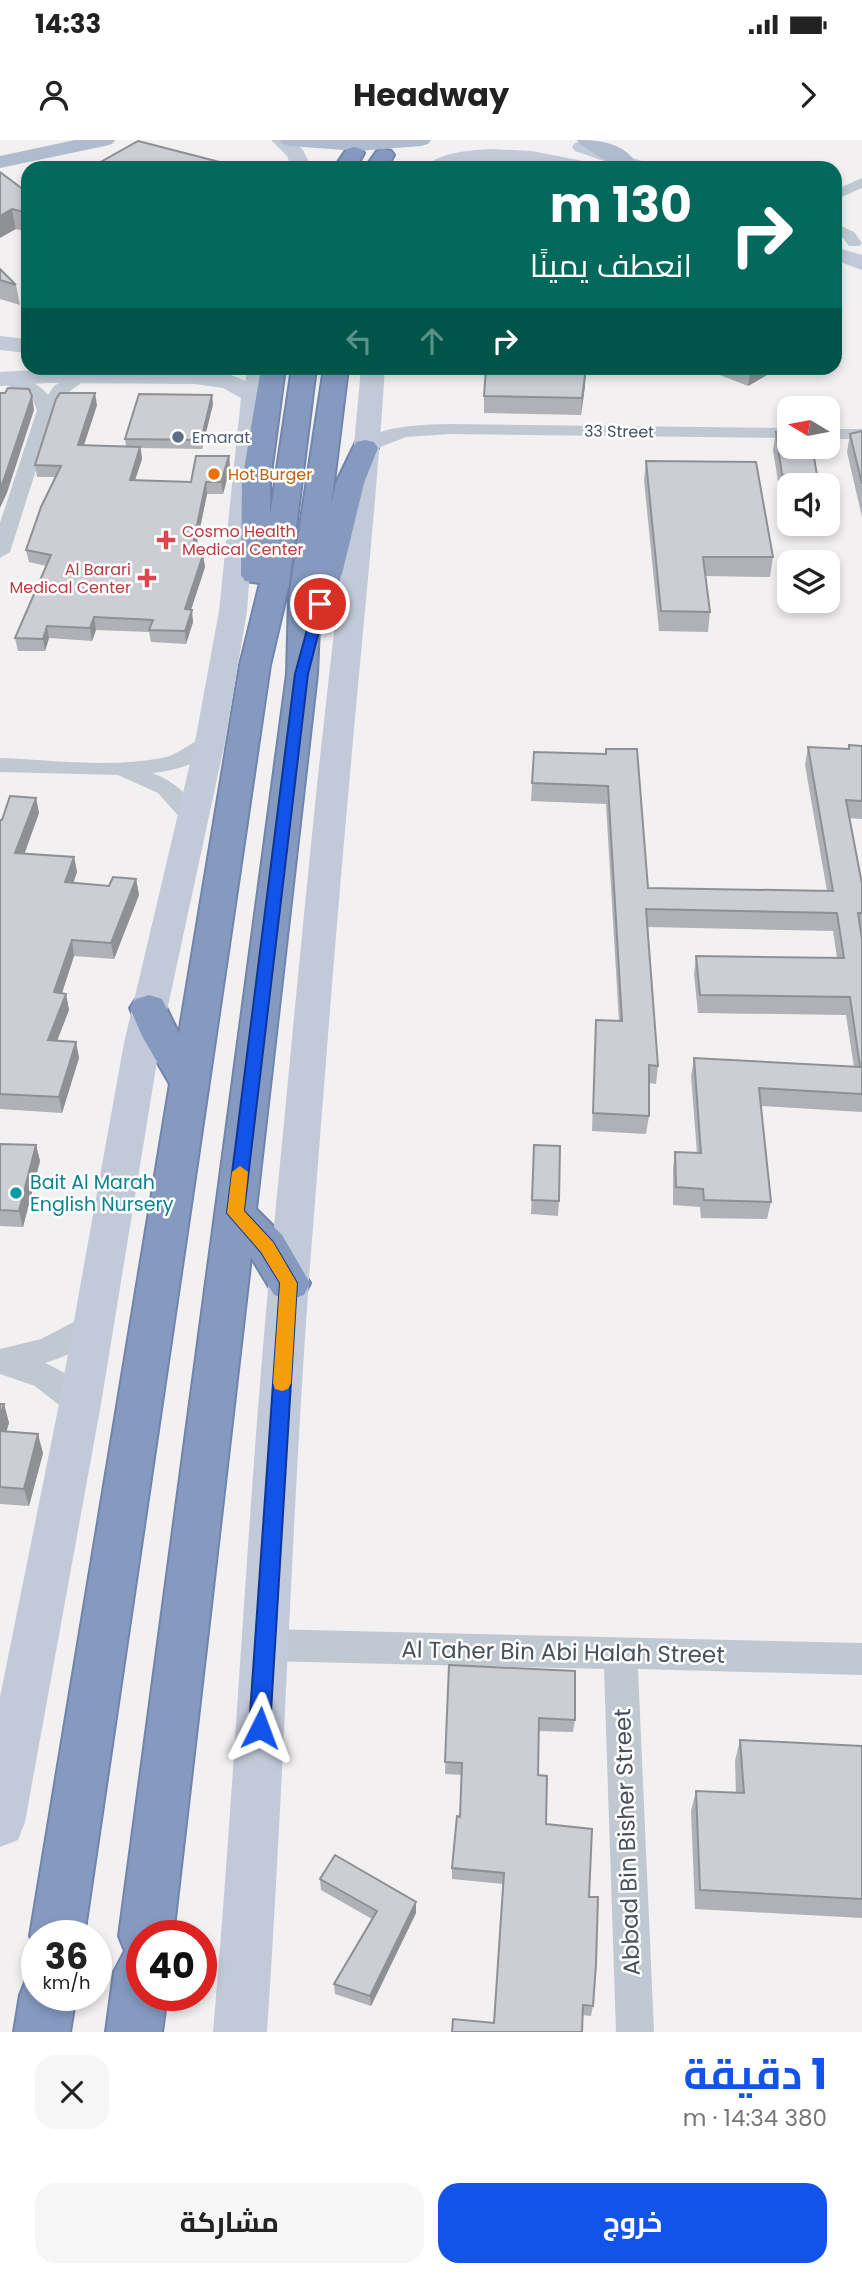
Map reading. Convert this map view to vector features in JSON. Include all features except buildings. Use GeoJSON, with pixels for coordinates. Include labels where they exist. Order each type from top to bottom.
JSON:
{"type":"FeatureCollection","features":[{"type":"Feature","properties":{"kind":"highway"},"geometry":{"type":"LineString","coordinates":[[255,375],[255,665]]}},
{"type":"Feature","properties":{"kind":"highway"},"geometry":{"type":"LineString","coordinates":[[59,1920],[255,665],[274,584],[303,375]]}},
{"type":"Feature","properties":{"kind":"highway"},"geometry":{"type":"LineString","coordinates":[[148,1920],[302,674],[304,598],[335,375]]}},
{"type":"Feature","properties":{"kind":"highway"},"geometry":{"type":"LineString","coordinates":[[302,674],[350,483],[365,448]]}},
{"type":"Feature","properties":{"kind":"highway"},"geometry":{"type":"LineString","coordinates":[[149,1008],[161,1036],[189,1083]]}},
{"type":"Feature","properties":{"kind":"highway"},"geometry":{"type":"LineString","coordinates":[[235,1213],[267,1247],[289,1283]]}},
{"type":"Feature","properties":{"kind":"highway"},"geometry":{"type":"LineString","coordinates":[[43,2032],[46,2011]]}},
{"type":"Feature","properties":{"kind":"highway"},"geometry":{"type":"LineString","coordinates":[[134,2032],[137,2011]]}},
{"type":"Feature","properties":{"kind":"main road"},"geometry":{"type":"LineString","coordinates":[[0,150],[45,140]]}},
{"type":"Feature","properties":{"kind":"main road"},"geometry":{"type":"LineString","coordinates":[[0,162],[105,140]]}},
{"type":"Feature","properties":{"kind":"main road"},"geometry":{"type":"LineString","coordinates":[[289,140],[358,145],[421,140]]}},
{"type":"Feature","properties":{"kind":"main road"},"geometry":{"type":"LineString","coordinates":[[587,140],[623,160]]}},
{"type":"Feature","properties":{"kind":"street"},"geometry":{"type":"LineString","coordinates":[[281,140],[296,154],[299,161]]}},
{"type":"Feature","properties":{"kind":"street"},"geometry":{"type":"LineString","coordinates":[[419,161],[434,140]]}},
{"type":"Feature","properties":{"kind":"street"},"geometry":{"type":"LineString","coordinates":[[518,140],[575,161]]}},
{"type":"Feature","properties":{"kind":"street"},"geometry":{"type":"LineString","coordinates":[[562,140],[623,160]]}},
{"type":"Feature","properties":{"kind":"street"},"geometry":{"type":"LineString","coordinates":[[454,161],[505,154],[560,161]]}},
{"type":"Feature","properties":{"kind":"street"},"geometry":{"type":"LineString","coordinates":[[842,192],[862,182]]}},
{"type":"Feature","properties":{"kind":"street"},"geometry":{"type":"LineString","coordinates":[[842,232],[849,235],[850,248]]}},
{"type":"Feature","properties":{"kind":"street"},"geometry":{"type":"LineString","coordinates":[[0,344],[21,346]]}},
{"type":"Feature","properties":{"kind":"street"},"geometry":{"type":"LineString","coordinates":[[195,377],[207,375]]}},
{"type":"Feature","properties":{"kind":"street"},"geometry":{"type":"LineString","coordinates":[[3,378],[195,377],[229,382],[252,375]]}},
{"type":"Feature","properties":{"kind":"street"},"geometry":{"type":"LineString","coordinates":[[0,1822],[7,1755],[80,1404],[149,1008],[210,742],[233,611],[244,465],[255,375]]}},
{"type":"Feature","properties":{"kind":"street"},"geometry":{"type":"LineString","coordinates":[[240,2032],[253,1866],[264,1646],[289,1283],[333,784],[360,538],[372,375]]}},
{"type":"Feature","properties":{"kind":"street"},"geometry":{"type":"LineString","coordinates":[[0,552],[46,410],[66,385],[82,376]]}},
{"type":"Feature","properties":{"kind":"street"},"geometry":{"type":"LineString","coordinates":[[3,378],[38,393],[46,410]]}},
{"type":"Feature","properties":{"kind":"street","name":"33 Street"},"geometry":{"type":"LineString","coordinates":[[369,407],[397,422],[450,429]]}},
{"type":"Feature","properties":{"kind":"street","name":"33 Street"},"geometry":{"type":"LineString","coordinates":[[365,448],[386,436],[400,432],[450,429],[777,433]]}},
{"type":"Feature","properties":{"kind":"street"},"geometry":{"type":"LineString","coordinates":[[840,434],[862,434]]}},
{"type":"Feature","properties":{"kind":"street"},"geometry":{"type":"LineString","coordinates":[[2,766],[109,769],[173,762],[191,755],[210,742]]}},
{"type":"Feature","properties":{"kind":"street"},"geometry":{"type":"LineString","coordinates":[[109,769],[144,777],[166,786],[175,793],[194,818]]}},
{"type":"Feature","properties":{"kind":"street"},"geometry":{"type":"LineString","coordinates":[[0,1361],[48,1350],[93,1324]]}},
{"type":"Feature","properties":{"kind":"street"},"geometry":{"type":"LineString","coordinates":[[0,1361],[44,1375],[70,1392],[80,1404]]}},
{"type":"Feature","properties":{"kind":"street","name":"Al Taher Bin Abi Halah Street"},"geometry":{"type":"LineString","coordinates":[[264,1646],[862,1659]]}},
{"type":"Feature","properties":{"kind":"street","name":"Abbad Bin Bisher Street"},"geometry":{"type":"LineString","coordinates":[[620,1653],[635,2032]]}},
{"type":"Feature","properties":{"kind":"slow traffic"},"geometry":{"type":"LineString","coordinates":[[240,1172],[235,1213],[267,1247],[289,1283],[282,1383]]}},
{"type":"Feature","properties":{"kind":"place","name":"Emarat"},"geometry":{"type":"Point","coordinates":[178,437]}},
{"type":"Feature","properties":{"kind":"place","name":"Hot Burger"},"geometry":{"type":"Point","coordinates":[214,474]}},
{"type":"Feature","properties":{"kind":"place","name":"Cosmo Health Medical Center"},"geometry":{"type":"Point","coordinates":[166,540]}},
{"type":"Feature","properties":{"kind":"place","name":"Al Barari Medical Center"},"geometry":{"type":"Point","coordinates":[147,578]}},
{"type":"Feature","properties":{"kind":"place","name":"Bait Al Marah English Nursery"},"geometry":{"type":"Point","coordinates":[16,1193]}},
{"type":"Feature","properties":{"kind":"route"},"geometry":{"type":"LineString","coordinates":[[260,1728],[289,1283],[267,1247],[235,1213],[302,674],[320,604]]}}]}
